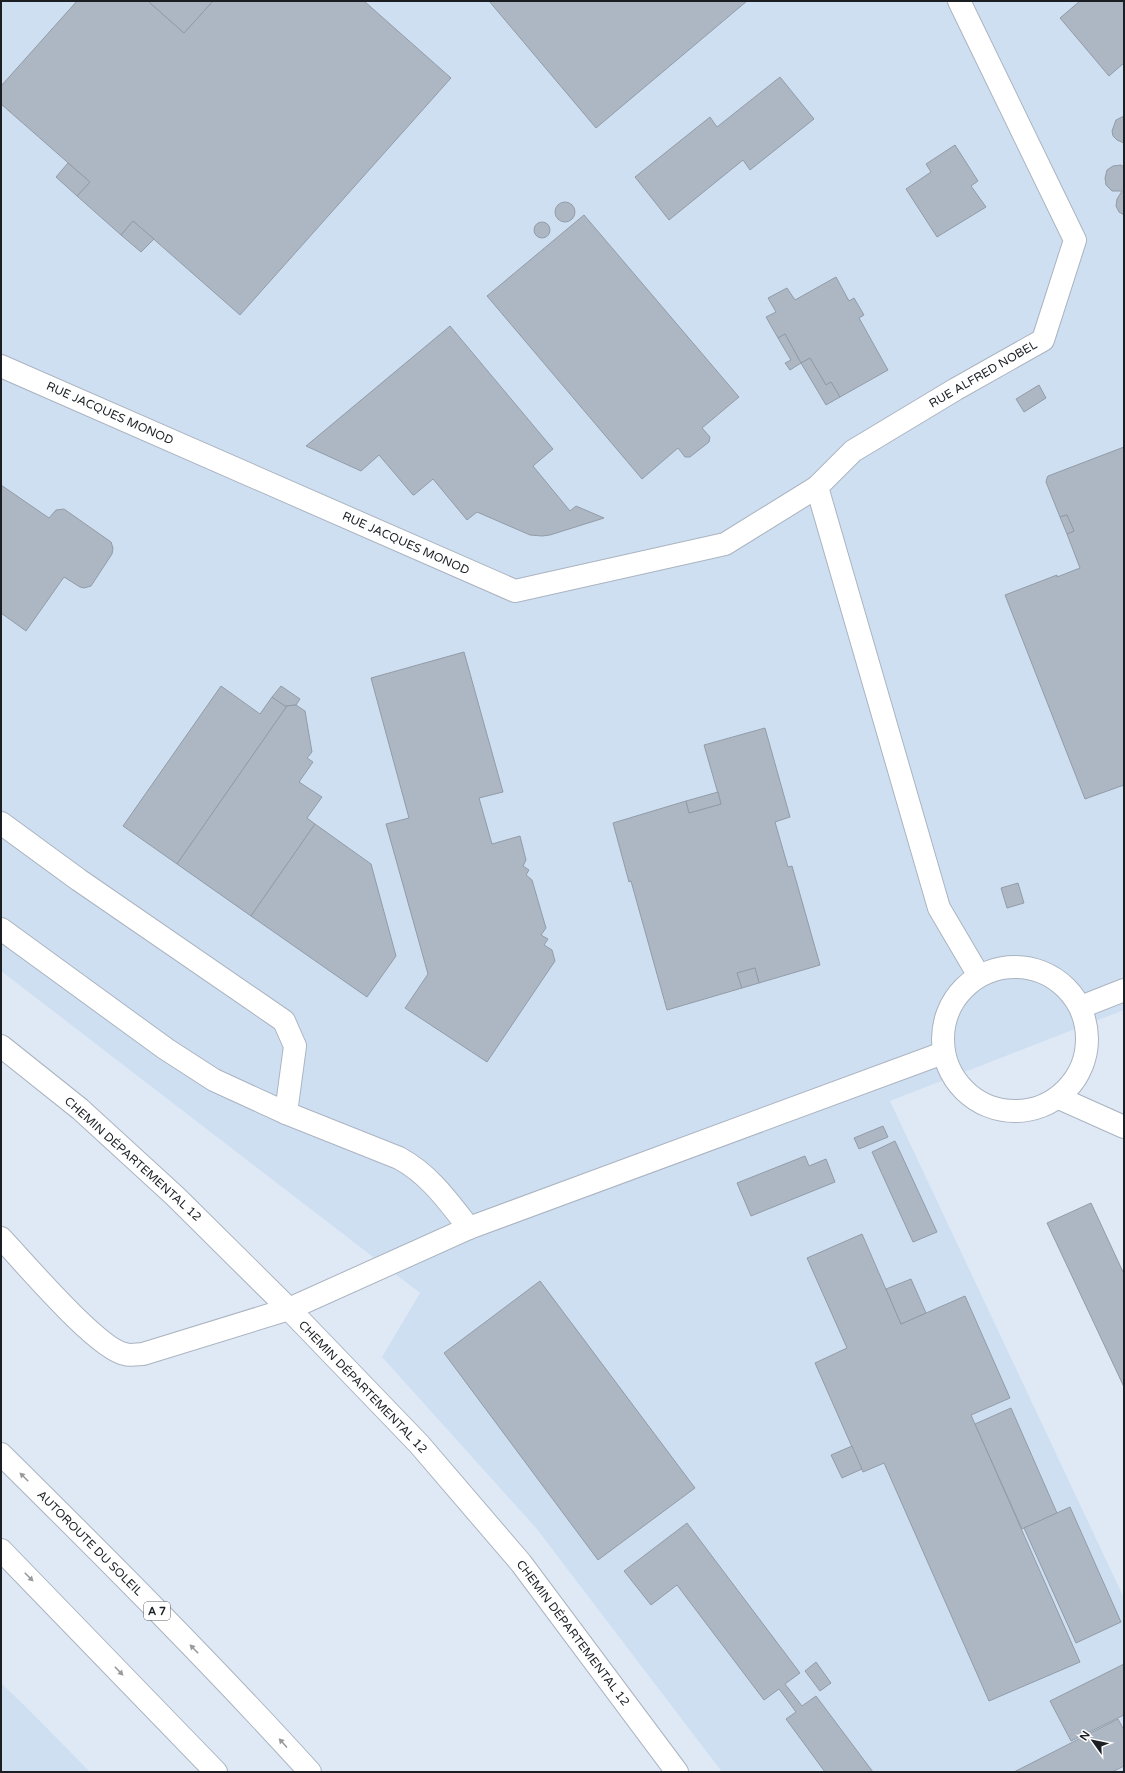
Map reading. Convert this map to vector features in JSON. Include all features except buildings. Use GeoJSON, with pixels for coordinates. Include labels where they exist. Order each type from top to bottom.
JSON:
{"type":"FeatureCollection","features":[{"type":"Feature","properties":{"kind":"main road","name":"RUE ALFRED NOBEL"},"geometry":{"type":"LineString","coordinates":[[818,487],[852,451],[956,389],[1043,340],[1075,240],[959,1]]}},
{"type":"Feature","properties":{"kind":"main road","name":"RUE JACQUES MONOD"},"geometry":{"type":"LineString","coordinates":[[1,366],[514,591],[725,544],[818,487]]}},
{"type":"Feature","properties":{"kind":"main road"},"geometry":{"type":"LineString","coordinates":[[818,487],[939,908],[979,976]]}},
{"type":"Feature","properties":{"kind":"main road"},"geometry":{"type":"LineString","coordinates":[[1,823],[79,880],[284,1021],[295,1046],[286,1113]]}},
{"type":"Feature","properties":{"kind":"main road"},"geometry":{"type":"LineString","coordinates":[[1,929],[166,1048],[214,1080],[286,1113],[413,1165],[426,1176],[469,1228]]}},
{"type":"Feature","properties":{"kind":"main road"},"geometry":{"type":"LineString","coordinates":[[1007,967],[1036,970],[1063,984],[1081,1007],[1087,1031],[1086,1056],[1076,1079],[1058,1098],[1036,1109],[1012,1112],[988,1107],[967,1094],[952,1076],[943,1053],[943,1030],[949,1009],[961,990],[979,976],[1007,967]]}},
{"type":"Feature","properties":{"kind":"main road"},"geometry":{"type":"LineString","coordinates":[[1081,1007],[1124,990]]}},
{"type":"Feature","properties":{"kind":"main road","name":"CHEMIN DÉPARTEMENTAL 12"},"geometry":{"type":"LineString","coordinates":[[1,1046],[80,1109],[176,1196],[289,1309],[419,1444],[521,1563],[677,1772]]}},
{"type":"Feature","properties":{"kind":"main road"},"geometry":{"type":"LineString","coordinates":[[1,1238],[94,1335],[106,1345],[125,1354],[143,1354],[289,1309],[469,1228],[943,1053]]}},
{"type":"Feature","properties":{"kind":"main road"},"geometry":{"type":"LineString","coordinates":[[1058,1098],[1124,1127]]}},
{"type":"Feature","properties":{"kind":"main road","name":"AUTOROUTE DU SOLEIL"},"geometry":{"type":"LineString","coordinates":[[1,1454],[94,1547],[266,1724],[310,1772]]}},
{"type":"Feature","properties":{"kind":"main road"},"geometry":{"type":"LineString","coordinates":[[1,1550],[216,1772]]}},
{"type":"Feature","properties":{"kind":"shaded area"},"geometry":{"type":"Polygon","coordinates":[[[1,1],[1124,1],[1124,1010],[890,1101],[1124,1598],[1124,1772],[722,1772],[536,1528],[382,1357],[420,1293],[1,971],[1,1]]]}},
{"type":"Feature","properties":{"kind":"shaded area"},"geometry":{"type":"Polygon","coordinates":[[[1,1683],[27,1708],[90,1772],[1,1772],[1,1683]]]}}]}
